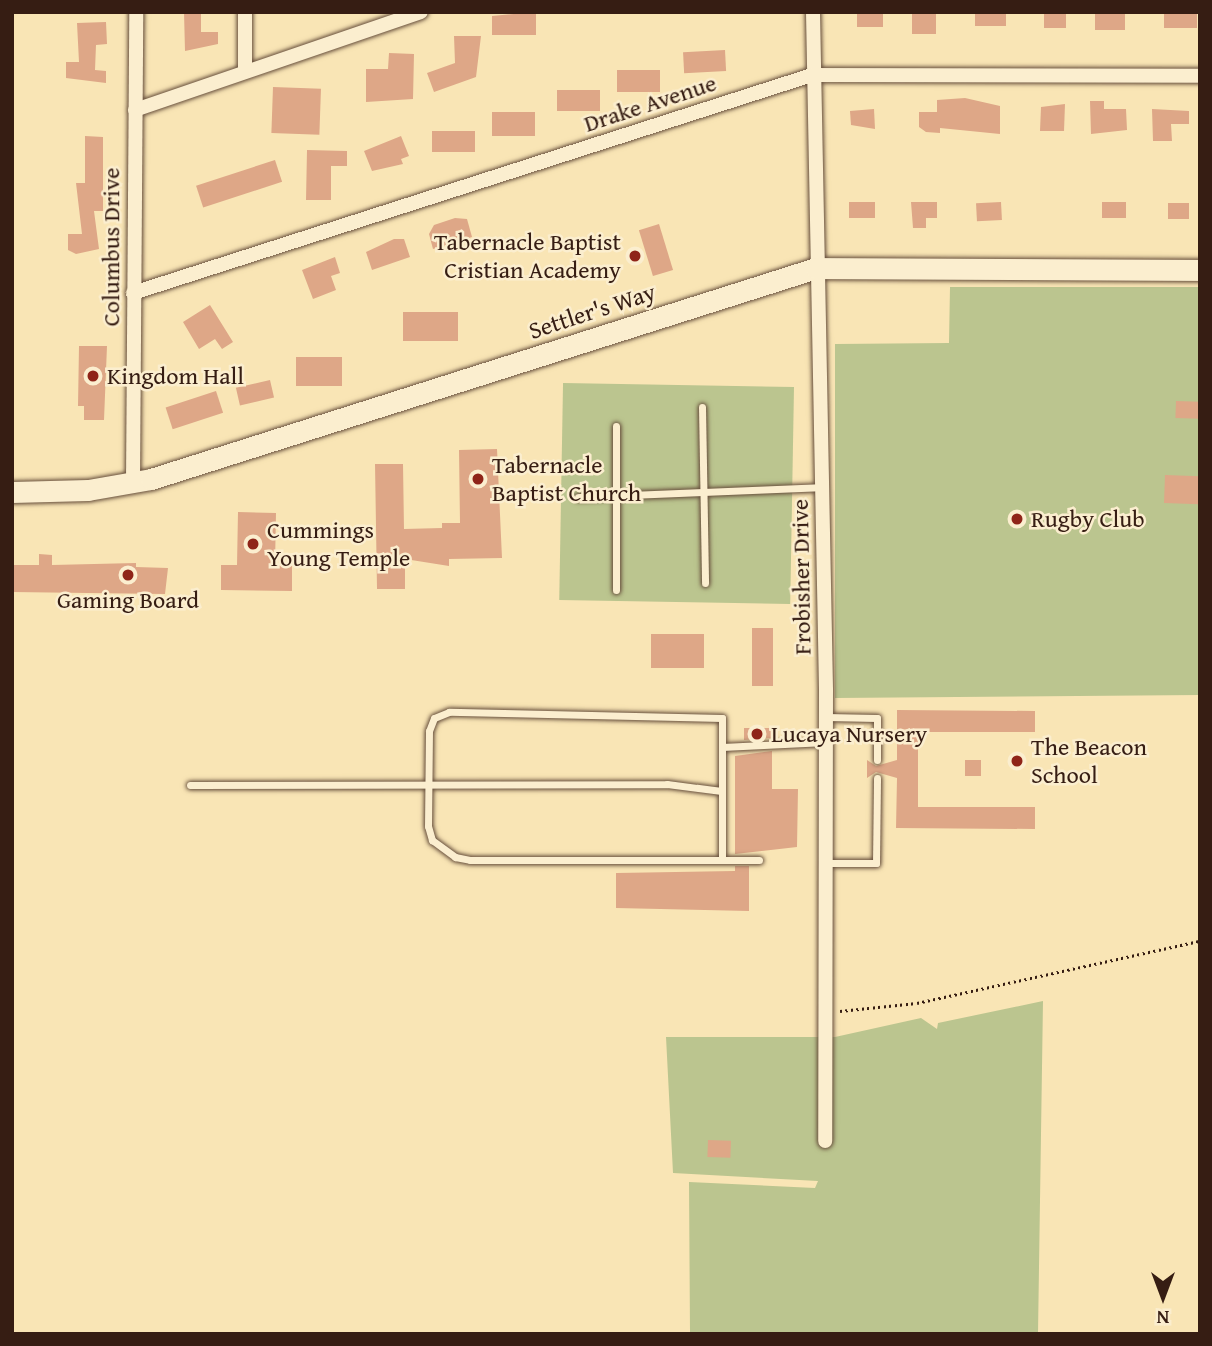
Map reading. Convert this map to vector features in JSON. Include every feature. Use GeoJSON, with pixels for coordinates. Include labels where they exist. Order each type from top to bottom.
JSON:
{"type":"FeatureCollection","features":[{"type":"Feature","properties":{"kind":"main road","name":"Settler's Way"},"geometry":{"type":"LineString","coordinates":[[12,492],[88,491],[133,482],[816,268],[1200,270]]}},
{"type":"Feature","properties":{"kind":"street","name":"Columbus Drive"},"geometry":{"type":"LineString","coordinates":[[133,482],[135,12]]}},
{"type":"Feature","properties":{"kind":"street"},"geometry":{"type":"LineString","coordinates":[[245,12],[245,71]]}},
{"type":"Feature","properties":{"kind":"street"},"geometry":{"type":"LineString","coordinates":[[135,110],[421,12]]}},
{"type":"Feature","properties":{"kind":"street","name":"Frobisher Drive"},"geometry":{"type":"LineString","coordinates":[[813,12],[812,75],[826,717],[825,1140]]}},
{"type":"Feature","properties":{"kind":"street","name":"Drake Avenue"},"geometry":{"type":"LineString","coordinates":[[134,293],[812,75],[1200,76]]}},
{"type":"Feature","properties":{"kind":"lane"},"geometry":{"type":"LineString","coordinates":[[702,407],[705,583]]}},
{"type":"Feature","properties":{"kind":"lane"},"geometry":{"type":"LineString","coordinates":[[616,426],[616,590]]}},
{"type":"Feature","properties":{"kind":"lane"},"geometry":{"type":"LineString","coordinates":[[578,498],[822,488]]}},
{"type":"Feature","properties":{"kind":"lane"},"geometry":{"type":"LineString","coordinates":[[722,860],[722,718],[449,712],[435,718],[429,731],[428,782],[432,840],[455,857],[722,860],[759,860]]}},
{"type":"Feature","properties":{"kind":"lane"},"geometry":{"type":"LineString","coordinates":[[826,717],[877,718],[877,760]]}},
{"type":"Feature","properties":{"kind":"lane"},"geometry":{"type":"LineString","coordinates":[[722,747],[826,742]]}},
{"type":"Feature","properties":{"kind":"lane"},"geometry":{"type":"LineString","coordinates":[[826,863],[876,863],[877,778]]}},
{"type":"Feature","properties":{"kind":"lane"},"geometry":{"type":"LineString","coordinates":[[190,785],[428,782],[667,784],[722,791]]}},
{"type":"Feature","properties":{"kind":"path"},"geometry":{"type":"LineString","coordinates":[[826,1013],[917,1003],[1200,941]]}},
{"type":"Feature","properties":{"kind":"green space","name":"Rugby Club"},"geometry":{"type":"Polygon","coordinates":[[[950,287],[1200,287],[1200,695],[835,698],[835,344],[949,343],[950,287]]]}},
{"type":"Feature","properties":{"kind":"green space"},"geometry":{"type":"Polygon","coordinates":[[[563,383],[794,387],[790,604],[559,600],[563,383]]]}},
{"type":"Feature","properties":{"kind":"green space"},"geometry":{"type":"Polygon","coordinates":[[[1043,1001],[1038,1334],[690,1334],[689,1182],[815,1188],[818,1181],[673,1173],[666,1037],[835,1037],[921,1018],[937,1029],[938,1023],[1043,1001]]]}},
{"type":"Feature","properties":{"kind":"building"},"geometry":{"type":"Polygon","coordinates":[[[184,12],[201,12],[201,32],[218,32],[218,44],[185,51],[184,12]]]}},
{"type":"Feature","properties":{"kind":"building"},"geometry":{"type":"Polygon","coordinates":[[[536,12],[536,35],[492,35],[492,16],[536,12]]]}},
{"type":"Feature","properties":{"kind":"building"},"geometry":{"type":"Polygon","coordinates":[[[857,12],[883,12],[883,27],[857,27],[857,12]]]}},
{"type":"Feature","properties":{"kind":"building"},"geometry":{"type":"Polygon","coordinates":[[[912,12],[936,12],[936,34],[912,34],[912,12]]]}},
{"type":"Feature","properties":{"kind":"building"},"geometry":{"type":"Polygon","coordinates":[[[975,12],[1006,12],[1006,26],[975,26],[975,12]]]}},
{"type":"Feature","properties":{"kind":"building"},"geometry":{"type":"Polygon","coordinates":[[[1044,12],[1066,12],[1066,28],[1044,28],[1044,12]]]}},
{"type":"Feature","properties":{"kind":"building"},"geometry":{"type":"Polygon","coordinates":[[[1095,12],[1125,12],[1125,30],[1095,30],[1095,12]]]}},
{"type":"Feature","properties":{"kind":"building"},"geometry":{"type":"Polygon","coordinates":[[[1164,12],[1197,12],[1197,28],[1164,28],[1164,12]]]}},
{"type":"Feature","properties":{"kind":"building"},"geometry":{"type":"Polygon","coordinates":[[[106,22],[107,44],[96,45],[95,70],[106,71],[106,83],[66,78],[66,62],[79,62],[77,23],[106,22]]]}},
{"type":"Feature","properties":{"kind":"building"},"geometry":{"type":"Polygon","coordinates":[[[454,36],[481,36],[476,77],[434,92],[427,73],[455,63],[454,36]]]}},
{"type":"Feature","properties":{"kind":"building"},"geometry":{"type":"Polygon","coordinates":[[[725,50],[726,71],[684,73],[683,52],[725,50]]]}},
{"type":"Feature","properties":{"kind":"building"},"geometry":{"type":"Polygon","coordinates":[[[389,53],[414,54],[413,99],[366,102],[366,69],[388,69],[389,53]]]}},
{"type":"Feature","properties":{"kind":"building"},"geometry":{"type":"Polygon","coordinates":[[[617,70],[660,70],[660,92],[617,92],[617,70]]]}},
{"type":"Feature","properties":{"kind":"building"},"geometry":{"type":"Polygon","coordinates":[[[273,87],[321,89],[319,135],[271,133],[273,87]]]}},
{"type":"Feature","properties":{"kind":"building"},"geometry":{"type":"Polygon","coordinates":[[[557,90],[600,90],[600,111],[557,111],[557,90]]]}},
{"type":"Feature","properties":{"kind":"building"},"geometry":{"type":"Polygon","coordinates":[[[965,98],[1000,106],[1000,134],[940,128],[940,133],[926,132],[919,127],[919,112],[937,112],[937,100],[965,98]]]}},
{"type":"Feature","properties":{"kind":"building"},"geometry":{"type":"Polygon","coordinates":[[[1090,101],[1104,101],[1104,109],[1126,109],[1127,130],[1091,134],[1090,101]]]}},
{"type":"Feature","properties":{"kind":"building"},"geometry":{"type":"Polygon","coordinates":[[[1065,104],[1064,131],[1040,131],[1041,107],[1065,104]]]}},
{"type":"Feature","properties":{"kind":"building"},"geometry":{"type":"Polygon","coordinates":[[[874,109],[875,129],[851,125],[850,111],[874,109]]]}},
{"type":"Feature","properties":{"kind":"building"},"geometry":{"type":"Polygon","coordinates":[[[1152,109],[1189,111],[1189,124],[1171,124],[1172,141],[1153,141],[1152,109]]]}},
{"type":"Feature","properties":{"kind":"building"},"geometry":{"type":"Polygon","coordinates":[[[492,112],[535,112],[535,136],[492,136],[492,112]]]}},
{"type":"Feature","properties":{"kind":"building"},"geometry":{"type":"Polygon","coordinates":[[[432,131],[475,131],[475,152],[432,152],[432,131]]]}},
{"type":"Feature","properties":{"kind":"building"},"geometry":{"type":"Polygon","coordinates":[[[85,136],[103,137],[103,211],[94,211],[99,249],[76,254],[68,250],[68,234],[82,234],[76,183],[85,183],[85,136]]]}},
{"type":"Feature","properties":{"kind":"building"},"geometry":{"type":"Polygon","coordinates":[[[401,136],[409,156],[401,159],[403,164],[372,171],[364,151],[401,136]]]}},
{"type":"Feature","properties":{"kind":"building"},"geometry":{"type":"Polygon","coordinates":[[[307,150],[347,151],[347,166],[331,166],[331,200],[306,200],[307,150]]]}},
{"type":"Feature","properties":{"kind":"building"},"geometry":{"type":"Polygon","coordinates":[[[275,160],[282,182],[203,208],[196,186],[275,160]]]}},
{"type":"Feature","properties":{"kind":"building"},"geometry":{"type":"Polygon","coordinates":[[[849,202],[875,202],[875,218],[849,218],[849,202]]]}},
{"type":"Feature","properties":{"kind":"building"},"geometry":{"type":"Polygon","coordinates":[[[911,202],[937,202],[937,218],[926,218],[926,228],[913,228],[911,202]]]}},
{"type":"Feature","properties":{"kind":"building"},"geometry":{"type":"Polygon","coordinates":[[[1001,202],[1002,220],[977,221],[976,203],[1001,202]]]}},
{"type":"Feature","properties":{"kind":"building"},"geometry":{"type":"Polygon","coordinates":[[[1102,202],[1126,202],[1126,218],[1102,218],[1102,202]]]}},
{"type":"Feature","properties":{"kind":"building"},"geometry":{"type":"Polygon","coordinates":[[[1168,203],[1189,203],[1189,219],[1168,219],[1168,203]]]}},
{"type":"Feature","properties":{"kind":"building"},"geometry":{"type":"Polygon","coordinates":[[[455,218],[467,219],[472,237],[433,249],[429,234],[434,225],[455,218]]]}},
{"type":"Feature","properties":{"kind":"building"},"geometry":{"type":"Polygon","coordinates":[[[659,224],[673,270],[653,276],[639,230],[659,224]]]}},
{"type":"Feature","properties":{"kind":"building"},"geometry":{"type":"Polygon","coordinates":[[[394,239],[404,239],[410,257],[372,270],[366,252],[394,239]]]}},
{"type":"Feature","properties":{"kind":"building"},"geometry":{"type":"Polygon","coordinates":[[[335,257],[340,273],[331,276],[336,290],[313,299],[302,270],[335,257]]]}},
{"type":"Feature","properties":{"kind":"building"},"geometry":{"type":"Polygon","coordinates":[[[210,305],[233,342],[222,349],[215,339],[199,349],[183,322],[210,305]]]}},
{"type":"Feature","properties":{"kind":"building"},"geometry":{"type":"Polygon","coordinates":[[[403,312],[458,312],[458,341],[403,341],[403,312]]]}},
{"type":"Feature","properties":{"kind":"building","name":"Kingdom Hall"},"geometry":{"type":"Polygon","coordinates":[[[79,346],[107,346],[104,420],[84,420],[84,406],[78,406],[79,346]]]}},
{"type":"Feature","properties":{"kind":"building"},"geometry":{"type":"Polygon","coordinates":[[[296,357],[342,357],[342,386],[296,386],[296,357]]]}},
{"type":"Feature","properties":{"kind":"building"},"geometry":{"type":"Polygon","coordinates":[[[270,380],[274,398],[240,405],[236,388],[270,380]]]}},
{"type":"Feature","properties":{"kind":"building"},"geometry":{"type":"Polygon","coordinates":[[[216,391],[223,413],[173,429],[166,407],[216,391]]]}},
{"type":"Feature","properties":{"kind":"building"},"geometry":{"type":"Polygon","coordinates":[[[1176,401],[1200,402],[1199,419],[1175,418],[1176,401]]]}},
{"type":"Feature","properties":{"kind":"building"},"geometry":{"type":"Polygon","coordinates":[[[497,449],[502,558],[449,559],[449,566],[405,559],[405,589],[377,589],[375,464],[403,464],[404,529],[442,528],[442,523],[460,523],[459,450],[497,449]]]}},
{"type":"Feature","properties":{"kind":"building"},"geometry":{"type":"Polygon","coordinates":[[[1165,475],[1200,476],[1199,504],[1164,503],[1165,475]]]}},
{"type":"Feature","properties":{"kind":"building"},"geometry":{"type":"Polygon","coordinates":[[[238,512],[276,513],[275,565],[292,566],[292,591],[221,590],[221,565],[237,565],[238,512]]]}},
{"type":"Feature","properties":{"kind":"building"},"geometry":{"type":"Polygon","coordinates":[[[39,554],[52,555],[52,565],[136,563],[136,567],[168,568],[165,594],[12,592],[13,565],[39,565],[39,554]]]}},
{"type":"Feature","properties":{"kind":"building"},"geometry":{"type":"Polygon","coordinates":[[[752,628],[773,628],[773,686],[752,686],[752,628]]]}},
{"type":"Feature","properties":{"kind":"building"},"geometry":{"type":"Polygon","coordinates":[[[651,634],[704,634],[704,668],[651,668],[651,634]]]}},
{"type":"Feature","properties":{"kind":"building"},"geometry":{"type":"Polygon","coordinates":[[[897,710],[1035,711],[1035,732],[918,732],[918,807],[1035,807],[1035,829],[896,828],[897,778],[876,772],[867,778],[867,760],[876,766],[897,760],[897,710]]]}},
{"type":"Feature","properties":{"kind":"building"},"geometry":{"type":"Polygon","coordinates":[[[744,728],[772,728],[772,738],[744,740],[744,728]]]}},
{"type":"Feature","properties":{"kind":"building"},"geometry":{"type":"Polygon","coordinates":[[[772,751],[772,789],[798,789],[797,847],[735,854],[735,756],[772,751]]]}},
{"type":"Feature","properties":{"kind":"building"},"geometry":{"type":"Polygon","coordinates":[[[965,760],[981,760],[981,776],[965,776],[965,760]]]}},
{"type":"Feature","properties":{"kind":"building"},"geometry":{"type":"Polygon","coordinates":[[[735,866],[749,866],[749,911],[616,908],[616,873],[735,871],[735,866]]]}},
{"type":"Feature","properties":{"kind":"building"},"geometry":{"type":"Polygon","coordinates":[[[708,1140],[731,1141],[730,1158],[707,1157],[708,1140]]]}},
{"type":"Feature","properties":{"kind":"place","name":"Tabernacle Baptist Cristian Academy"},"geometry":{"type":"Point","coordinates":[635,256]}},
{"type":"Feature","properties":{"kind":"place","name":"Kingdom Hall"},"geometry":{"type":"Point","coordinates":[93,376]}},
{"type":"Feature","properties":{"kind":"place","name":"Tabernacle Baptist Church"},"geometry":{"type":"Point","coordinates":[478,479]}},
{"type":"Feature","properties":{"kind":"place","name":"Rugby Club"},"geometry":{"type":"Point","coordinates":[1017,519]}},
{"type":"Feature","properties":{"kind":"place","name":"Cummings Young Temple"},"geometry":{"type":"Point","coordinates":[253,544]}},
{"type":"Feature","properties":{"kind":"place","name":"Gaming Board"},"geometry":{"type":"Point","coordinates":[128,575]}},
{"type":"Feature","properties":{"kind":"place","name":"Lucaya Nursery"},"geometry":{"type":"Point","coordinates":[757,734]}},
{"type":"Feature","properties":{"kind":"place","name":"The Beacon School"},"geometry":{"type":"Point","coordinates":[1017,761]}}]}
